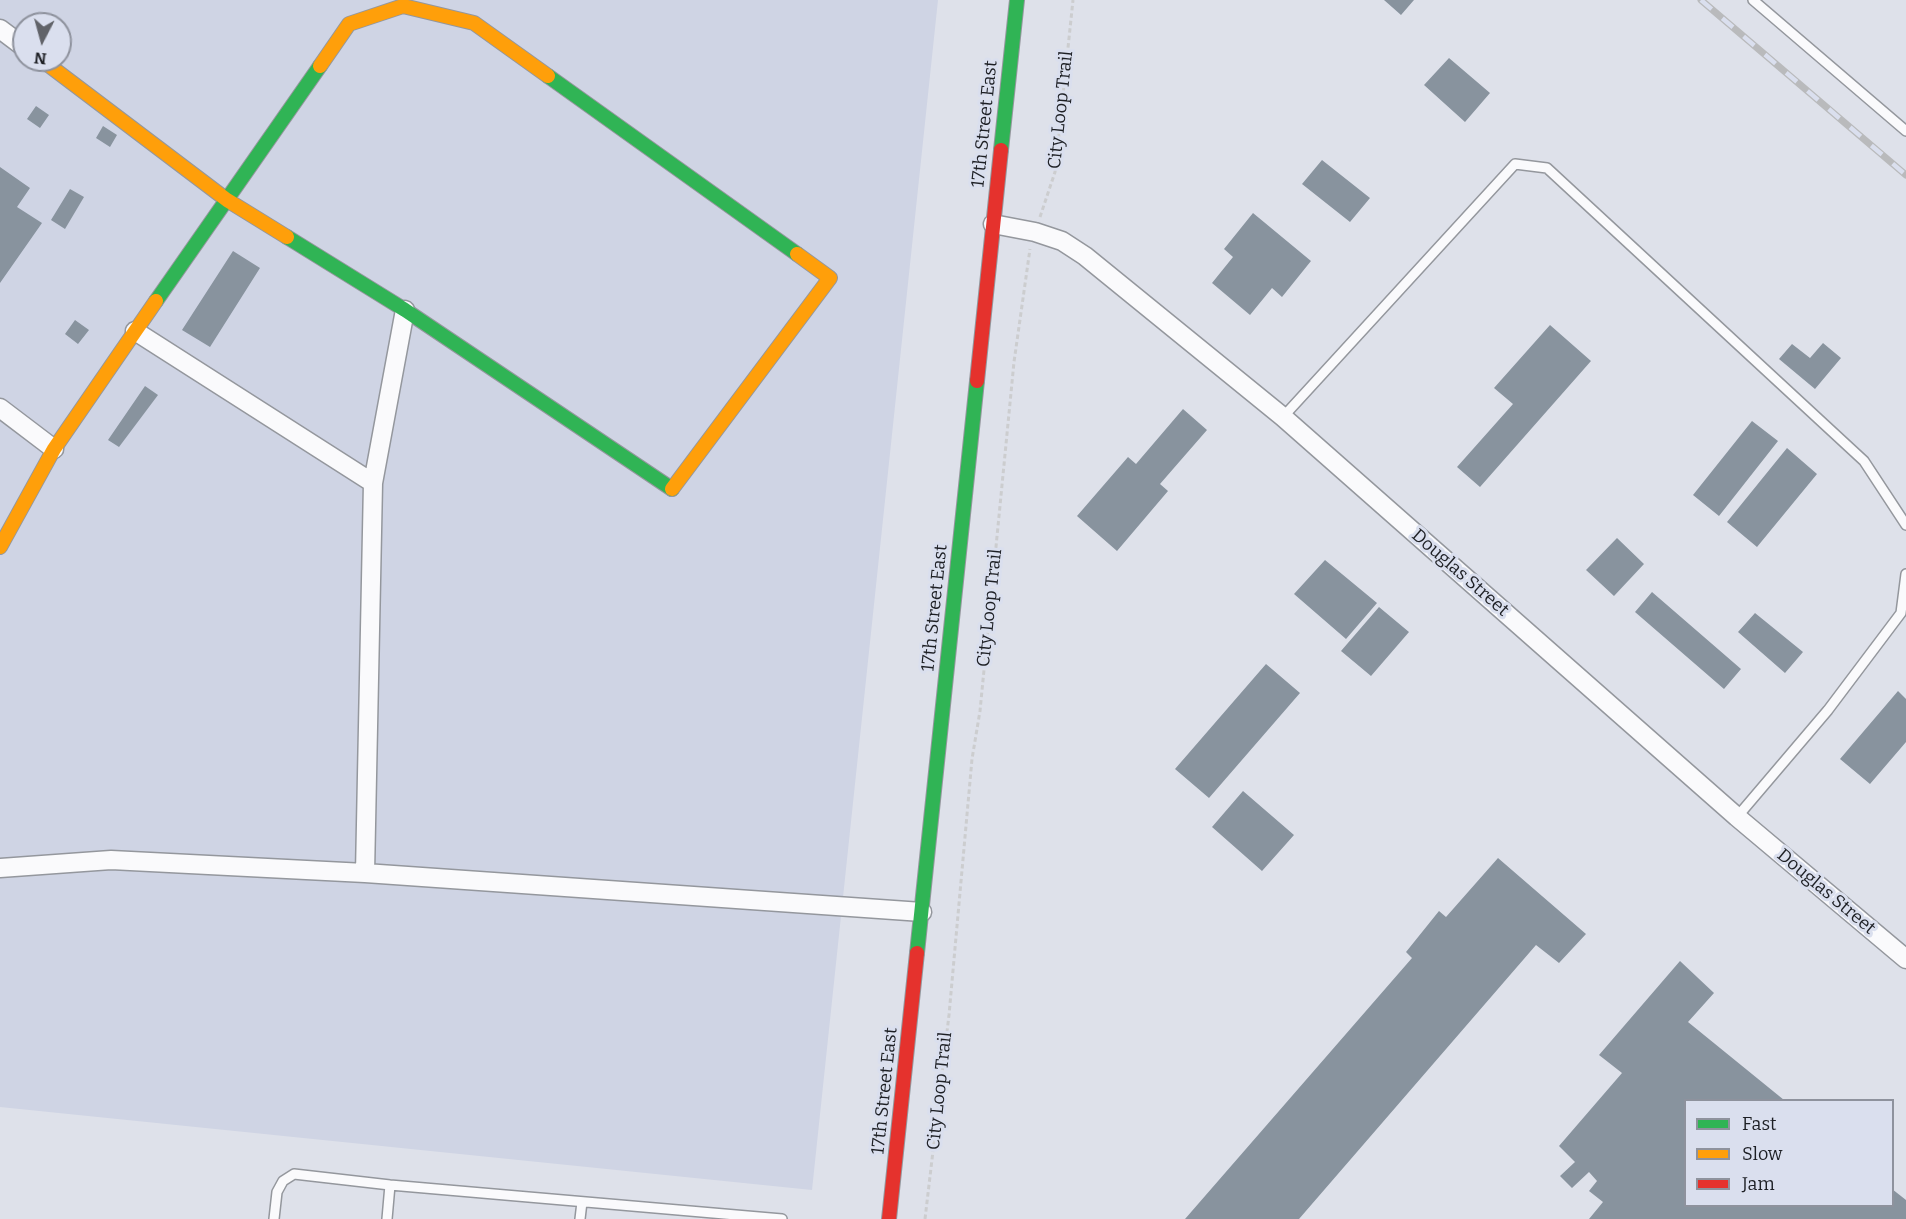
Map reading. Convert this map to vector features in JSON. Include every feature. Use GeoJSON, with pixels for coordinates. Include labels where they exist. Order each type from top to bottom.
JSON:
{"type":"FeatureCollection","features":[{"type":"Feature","properties":{"kind":"street","name":"17th Street East"},"geometry":{"type":"LineString","coordinates":[[889,1219],[1017,0]]}},
{"type":"Feature","properties":{"kind":"street"},"geometry":{"type":"LineString","coordinates":[[0,547],[54,449],[135,331],[227,200],[349,24],[403,3],[474,23],[830,278],[673,490],[405,310],[227,200],[58,72]]}},
{"type":"Feature","properties":{"kind":"street","name":"Douglas Street"},"geometry":{"type":"LineString","coordinates":[[993,224],[1035,232],[1062,241],[1085,256],[1283,417],[1737,817],[1906,960]]}},
{"type":"Feature","properties":{"kind":"street"},"geometry":{"type":"LineString","coordinates":[[365,873],[374,483],[405,310]]}},
{"type":"Feature","properties":{"kind":"street"},"geometry":{"type":"LineString","coordinates":[[135,331],[374,483]]}},
{"type":"Feature","properties":{"kind":"street"},"geometry":{"type":"LineString","coordinates":[[0,408],[54,449]]}},
{"type":"Feature","properties":{"kind":"street"},"geometry":{"type":"LineString","coordinates":[[0,868],[111,860],[365,873],[922,912]]}},
{"type":"Feature","properties":{"kind":"lane"},"geometry":{"type":"LineString","coordinates":[[1753,0],[1906,131]]}},
{"type":"Feature","properties":{"kind":"lane"},"geometry":{"type":"LineString","coordinates":[[1283,417],[1515,165],[1547,168],[1864,461],[1906,525]]}},
{"type":"Feature","properties":{"kind":"lane"},"geometry":{"type":"LineString","coordinates":[[1737,817],[1828,710],[1901,613],[1906,574]]}},
{"type":"Feature","properties":{"kind":"lane"},"geometry":{"type":"LineString","coordinates":[[274,1219],[277,1192],[283,1181],[294,1174],[390,1185],[782,1219]]}},
{"type":"Feature","properties":{"kind":"lane"},"geometry":{"type":"LineString","coordinates":[[387,1219],[390,1185]]}},
{"type":"Feature","properties":{"kind":"lane"},"geometry":{"type":"LineString","coordinates":[[580,1219],[582,1202]]}},
{"type":"Feature","properties":{"kind":"path","name":"City Loop Trail"},"geometry":{"type":"LineString","coordinates":[[925,1219],[949,1015],[972,759],[980,711],[1014,362],[1026,264],[1055,172],[1073,0]]}},
{"type":"Feature","properties":{"kind":"shaded area"},"geometry":{"type":"Polygon","coordinates":[[[0,0],[938,0],[812,1190],[0,1107],[0,0]]]}},
{"type":"Feature","properties":{"kind":"building"},"geometry":{"type":"Polygon","coordinates":[[[1384,0],[1414,0],[1401,15],[1384,0]]]}},
{"type":"Feature","properties":{"kind":"building"},"geometry":{"type":"Polygon","coordinates":[[[1449,58],[1490,93],[1465,122],[1424,85],[1449,58]]]}},
{"type":"Feature","properties":{"kind":"building"},"geometry":{"type":"Polygon","coordinates":[[[36,106],[49,115],[40,128],[27,119],[36,106]]]}},
{"type":"Feature","properties":{"kind":"building"},"geometry":{"type":"Polygon","coordinates":[[[103,126],[117,135],[110,147],[96,138],[103,126]]]}},
{"type":"Feature","properties":{"kind":"building"},"geometry":{"type":"Polygon","coordinates":[[[1322,160],[1370,198],[1350,222],[1302,184],[1322,160]]]}},
{"type":"Feature","properties":{"kind":"building"},"geometry":{"type":"Polygon","coordinates":[[[0,167],[30,188],[17,207],[42,223],[0,283],[0,167]]]}},
{"type":"Feature","properties":{"kind":"building"},"geometry":{"type":"Polygon","coordinates":[[[70,189],[84,197],[65,229],[51,220],[70,189]]]}},
{"type":"Feature","properties":{"kind":"building"},"geometry":{"type":"Polygon","coordinates":[[[1253,213],[1311,261],[1282,297],[1272,288],[1250,315],[1212,283],[1233,257],[1224,249],[1253,213]]]}},
{"type":"Feature","properties":{"kind":"building"},"geometry":{"type":"Polygon","coordinates":[[[233,251],[260,268],[210,347],[182,330],[233,251]]]}},
{"type":"Feature","properties":{"kind":"building"},"geometry":{"type":"Polygon","coordinates":[[[75,320],[89,330],[78,344],[65,334],[75,320]]]}},
{"type":"Feature","properties":{"kind":"building"},"geometry":{"type":"Polygon","coordinates":[[[1550,325],[1591,361],[1480,487],[1457,467],[1513,404],[1494,388],[1550,325]]]}},
{"type":"Feature","properties":{"kind":"building"},"geometry":{"type":"Polygon","coordinates":[[[1823,343],[1841,358],[1815,389],[1779,359],[1792,344],[1810,358],[1823,343]]]}},
{"type":"Feature","properties":{"kind":"building"},"geometry":{"type":"Polygon","coordinates":[[[145,386],[158,395],[119,447],[108,440],[145,386]]]}},
{"type":"Feature","properties":{"kind":"building"},"geometry":{"type":"Polygon","coordinates":[[[1183,409],[1207,430],[1160,484],[1168,491],[1117,551],[1077,516],[1128,457],[1136,464],[1183,409]]]}},
{"type":"Feature","properties":{"kind":"building"},"geometry":{"type":"Polygon","coordinates":[[[1752,421],[1778,441],[1719,516],[1693,495],[1752,421]]]}},
{"type":"Feature","properties":{"kind":"building"},"geometry":{"type":"Polygon","coordinates":[[[1787,448],[1817,474],[1757,547],[1727,522],[1787,448]]]}},
{"type":"Feature","properties":{"kind":"building"},"geometry":{"type":"Polygon","coordinates":[[[1617,538],[1644,564],[1614,596],[1586,570],[1617,538]]]}},
{"type":"Feature","properties":{"kind":"building"},"geometry":{"type":"Polygon","coordinates":[[[1325,560],[1377,603],[1346,639],[1294,594],[1325,560]]]}},
{"type":"Feature","properties":{"kind":"building"},"geometry":{"type":"Polygon","coordinates":[[[1652,592],[1741,669],[1724,689],[1635,612],[1652,592]]]}},
{"type":"Feature","properties":{"kind":"building"},"geometry":{"type":"Polygon","coordinates":[[[1379,607],[1409,632],[1371,676],[1341,651],[1379,607]]]}},
{"type":"Feature","properties":{"kind":"building"},"geometry":{"type":"Polygon","coordinates":[[[1755,613],[1803,652],[1785,673],[1738,632],[1755,613]]]}},
{"type":"Feature","properties":{"kind":"building"},"geometry":{"type":"Polygon","coordinates":[[[1266,664],[1300,693],[1209,798],[1175,769],[1266,664]]]}},
{"type":"Feature","properties":{"kind":"building"},"geometry":{"type":"Polygon","coordinates":[[[1898,691],[1906,699],[1906,742],[1870,784],[1840,759],[1898,691]]]}},
{"type":"Feature","properties":{"kind":"building"},"geometry":{"type":"Polygon","coordinates":[[[1243,791],[1294,835],[1262,871],[1212,827],[1243,791]]]}},
{"type":"Feature","properties":{"kind":"building"},"geometry":{"type":"Polygon","coordinates":[[[1498,858],[1586,934],[1559,963],[1536,945],[1299,1219],[1185,1219],[1412,958],[1406,952],[1439,911],[1446,917],[1498,858]]]}},
{"type":"Feature","properties":{"kind":"building"},"geometry":{"type":"Polygon","coordinates":[[[1680,961],[1714,993],[1688,1022],[1783,1099],[1684,1099],[1684,1207],[1894,1207],[1894,1191],[1906,1200],[1906,1219],[1589,1219],[1603,1202],[1589,1191],[1597,1181],[1589,1172],[1572,1188],[1560,1176],[1575,1162],[1559,1146],[1622,1073],[1599,1055],[1680,961]]]}},
{"type":"Feature","properties":{"kind":"railway"},"geometry":{"type":"LineString","coordinates":[[1701,0],[1906,175]]}},
{"type":"Feature","properties":{"kind":"traffic: fast"},"geometry":{"type":"LineString","coordinates":[[1001,150],[1017,0]]}},
{"type":"Feature","properties":{"kind":"traffic: fast"},"geometry":{"type":"LineString","coordinates":[[156,301],[320,66]]}},
{"type":"Feature","properties":{"kind":"traffic: fast"},"geometry":{"type":"LineString","coordinates":[[548,76],[797,254]]}},
{"type":"Feature","properties":{"kind":"traffic: fast"},"geometry":{"type":"LineString","coordinates":[[287,237],[405,310],[672,489]]}},
{"type":"Feature","properties":{"kind":"traffic: fast"},"geometry":{"type":"LineString","coordinates":[[917,953],[977,381]]}},
{"type":"Feature","properties":{"kind":"traffic: slow"},"geometry":{"type":"LineString","coordinates":[[320,66],[349,24],[403,6],[474,23],[548,76]]}},
{"type":"Feature","properties":{"kind":"traffic: slow"},"geometry":{"type":"LineString","coordinates":[[58,72],[227,200],[287,237]]}},
{"type":"Feature","properties":{"kind":"traffic: slow"},"geometry":{"type":"LineString","coordinates":[[672,489],[830,278],[797,254]]}},
{"type":"Feature","properties":{"kind":"traffic: slow"},"geometry":{"type":"LineString","coordinates":[[0,547],[54,449],[156,301]]}},
{"type":"Feature","properties":{"kind":"traffic: jam"},"geometry":{"type":"LineString","coordinates":[[977,381],[1001,150]]}},
{"type":"Feature","properties":{"kind":"traffic: jam"},"geometry":{"type":"LineString","coordinates":[[889,1219],[917,953]]}}]}
